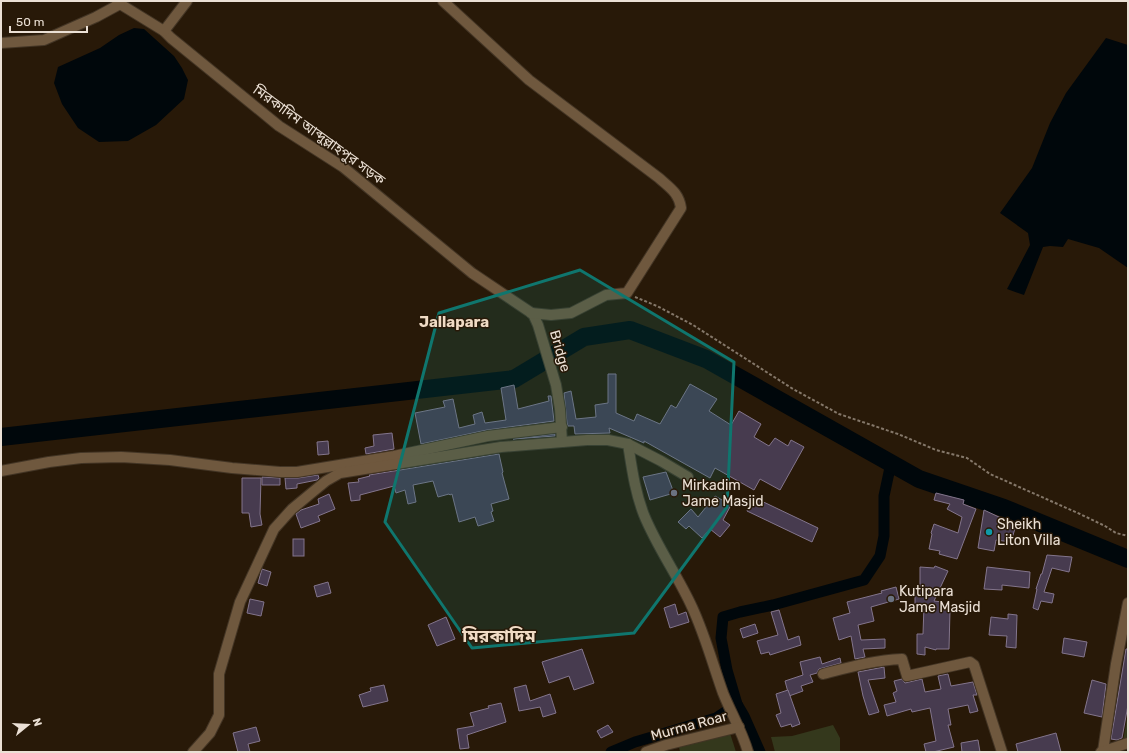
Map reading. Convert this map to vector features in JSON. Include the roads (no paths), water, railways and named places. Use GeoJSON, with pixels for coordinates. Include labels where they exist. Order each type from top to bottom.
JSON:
{"type":"FeatureCollection","features":[{"type":"Feature","properties":{"kind":"street"},"geometry":{"type":"LineString","coordinates":[[164,31],[187,1]]}},
{"type":"Feature","properties":{"kind":"street"},"geometry":{"type":"LineString","coordinates":[[444,1],[529,80],[659,178],[678,196],[681,208],[627,293],[606,295],[571,313],[551,315],[531,313]]}},
{"type":"Feature","properties":{"kind":"street"},"geometry":{"type":"LineString","coordinates":[[1,43],[44,40],[96,17],[118,3]]}},
{"type":"Feature","properties":{"kind":"street","name":"মিরকাদিম আব্দুল্লাহপুর সড়ক"},"geometry":{"type":"LineString","coordinates":[[118,3],[164,31],[279,126],[343,167],[472,273],[517,305],[531,313],[538,325]]}},
{"type":"Feature","properties":{"kind":"street","name":"Bridge"},"geometry":{"type":"LineString","coordinates":[[538,325],[556,386],[562,427],[562,442]]}},
{"type":"Feature","properties":{"kind":"street"},"geometry":{"type":"LineString","coordinates":[[1,471],[48,462],[81,458],[121,457],[170,460],[239,469],[297,472],[394,456],[488,436],[562,427]]}},
{"type":"Feature","properties":{"kind":"street"},"geometry":{"type":"LineString","coordinates":[[192,752],[210,733],[219,715],[219,674],[240,602],[274,529],[298,504],[326,481],[340,473],[501,447],[587,440],[608,440],[628,444],[661,460],[688,476]]}},
{"type":"Feature","properties":{"kind":"street"},"geometry":{"type":"LineString","coordinates":[[628,444],[635,488],[644,515],[692,607],[724,694],[739,727],[748,752]]}},
{"type":"Feature","properties":{"kind":"street"},"geometry":{"type":"LineString","coordinates":[[1128,603],[1116,664],[1104,751],[1128,743]]}},
{"type":"Feature","properties":{"kind":"street"},"geometry":{"type":"LineString","coordinates":[[823,674],[862,663],[883,660],[902,659],[907,676],[970,662],[974,664],[1002,752]]}},
{"type":"Feature","properties":{"kind":"street","name":"Murma Roar"},"geometry":{"type":"LineString","coordinates":[[646,752],[666,744],[739,727]]}},
{"type":"Feature","properties":{"kind":"waterway"},"geometry":{"type":"LineString","coordinates":[[1,437],[514,379],[584,337],[630,330],[706,359],[919,479],[1004,508],[1128,559]]}},
{"type":"Feature","properties":{"kind":"waterway"},"geometry":{"type":"LineString","coordinates":[[611,752],[635,742],[716,718],[737,704],[727,670],[721,638],[723,617],[864,580],[880,556],[884,536],[884,496],[891,463]]}},
{"type":"Feature","properties":{"kind":"waterway"},"geometry":{"type":"LineString","coordinates":[[737,704],[760,752]]}},
{"type":"Feature","properties":{"kind":"place","name":"Mirkadim Jame Masjid"},"geometry":{"type":"Point","coordinates":[674,493]}},
{"type":"Feature","properties":{"kind":"place","name":"Sheikh Liton Villa"},"geometry":{"type":"Point","coordinates":[989,532]}},
{"type":"Feature","properties":{"kind":"place","name":"Kutipara Jame Masjid"},"geometry":{"type":"Point","coordinates":[891,599]}},
{"type":"Feature","properties":{"kind":"district","name":"Jallapara"},"geometry":{"type":"Point","coordinates":[454,322]}},
{"type":"Feature","properties":{"kind":"district","name":"মিরকাদিম"},"geometry":{"type":"Point","coordinates":[499,636]}}]}
